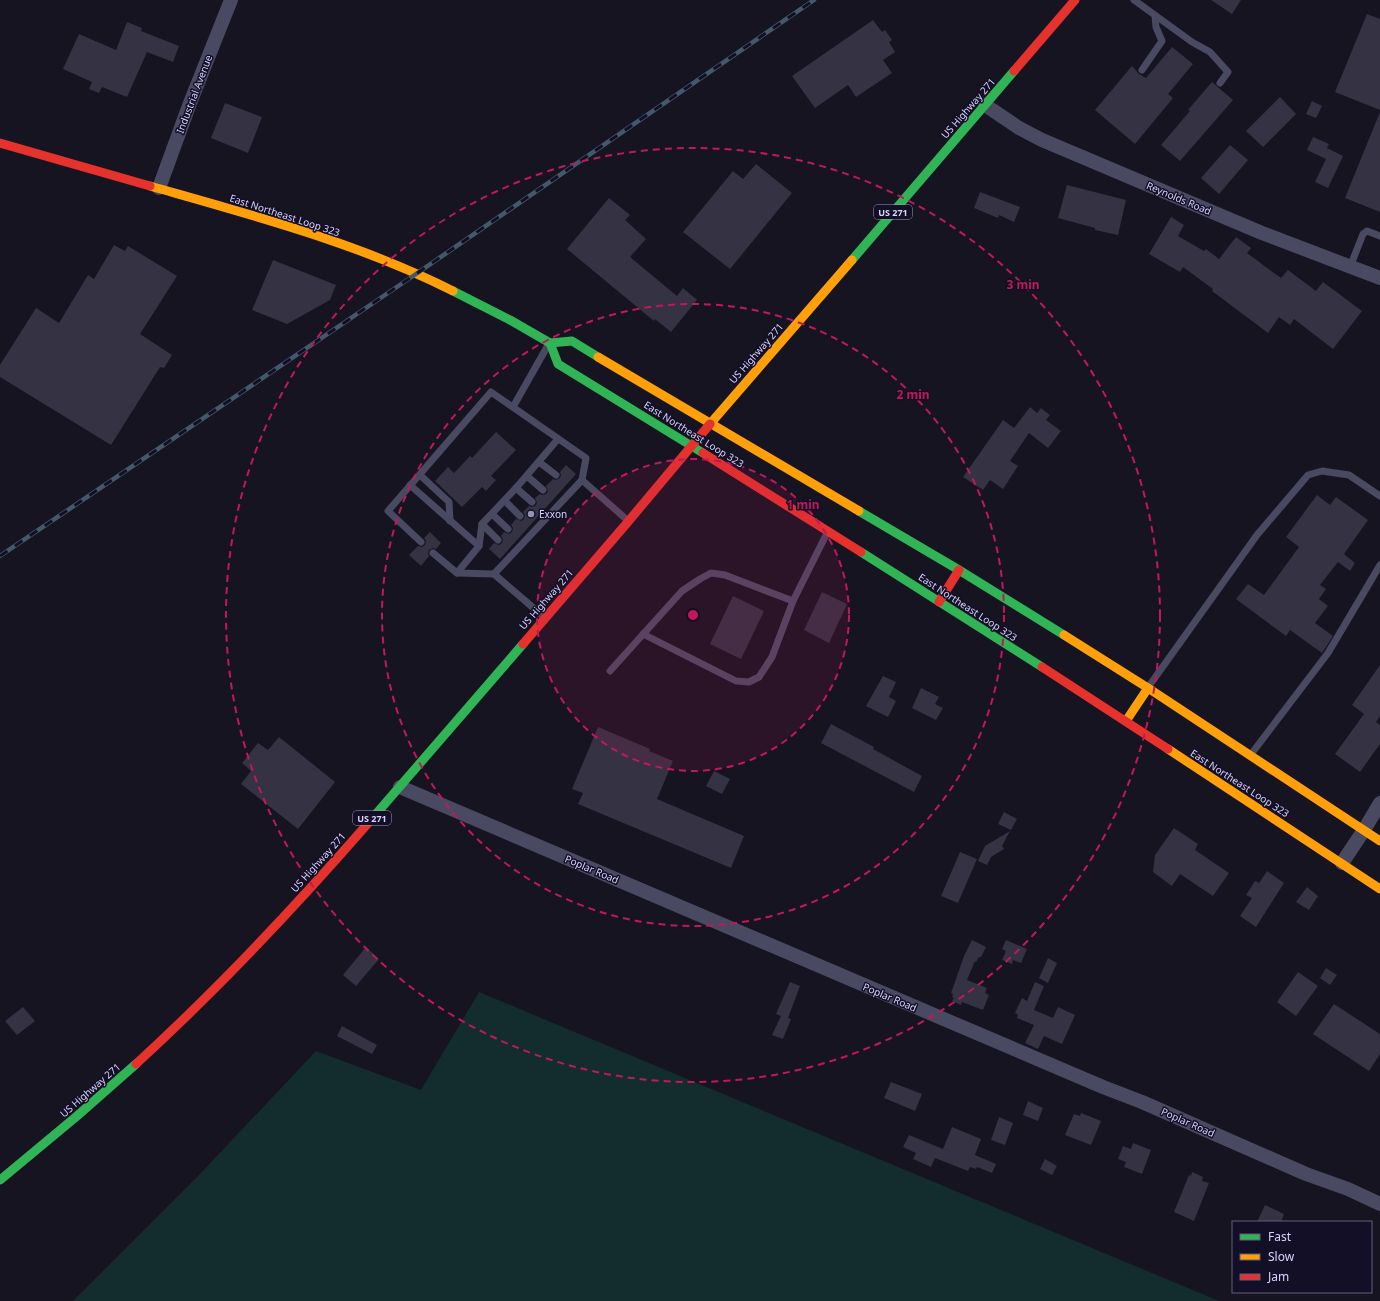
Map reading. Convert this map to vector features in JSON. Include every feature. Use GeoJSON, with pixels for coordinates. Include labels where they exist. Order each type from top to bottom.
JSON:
{"type":"FeatureCollection","features":[{"type":"Feature","properties":{"kind":"main road","name":"US Highway 271"},"geometry":{"type":"LineString","coordinates":[[0,1180],[104,1093],[183,1020],[294,906],[400,787],[1075,0]]}},
{"type":"Feature","properties":{"kind":"main road","name":"East Northeast Loop 323"},"geometry":{"type":"LineString","coordinates":[[0,142],[273,221],[374,256],[462,295],[550,343],[572,341],[710,424],[960,570],[1148,688],[1380,841]]}},
{"type":"Feature","properties":{"kind":"main road","name":"East Northeast Loop 323"},"geometry":{"type":"LineString","coordinates":[[550,343],[558,364],[692,445],[939,602],[1126,722],[1380,889]]}},
{"type":"Feature","properties":{"kind":"main road"},"geometry":{"type":"LineString","coordinates":[[939,602],[960,570]]}},
{"type":"Feature","properties":{"kind":"main road"},"geometry":{"type":"LineString","coordinates":[[1126,722],[1148,688]]}},
{"type":"Feature","properties":{"kind":"street","name":"Industrial Avenue"},"geometry":{"type":"LineString","coordinates":[[159,188],[190,103],[231,0]]}},
{"type":"Feature","properties":{"kind":"street","name":"Reynolds Road"},"geometry":{"type":"LineString","coordinates":[[986,105],[1019,128],[1036,137],[1262,233],[1380,278]]}},
{"type":"Feature","properties":{"kind":"street","name":"Poplar Road"},"geometry":{"type":"LineString","coordinates":[[400,787],[820,967],[1103,1087],[1142,1102],[1306,1174],[1348,1189],[1380,1204]]}},
{"type":"Feature","properties":{"kind":"street"},"geometry":{"type":"LineString","coordinates":[[1342,864],[1380,803]]}},
{"type":"Feature","properties":{"kind":"lane"},"geometry":{"type":"LineString","coordinates":[[1134,0],[1192,42],[1210,52],[1228,72],[1220,83]]}},
{"type":"Feature","properties":{"kind":"lane"},"geometry":{"type":"LineString","coordinates":[[1142,70],[1162,41],[1156,27],[1156,16]]}},
{"type":"Feature","properties":{"kind":"lane"},"geometry":{"type":"LineString","coordinates":[[1350,267],[1363,234],[1367,231],[1380,236]]}},
{"type":"Feature","properties":{"kind":"lane"},"geometry":{"type":"LineString","coordinates":[[513,407],[550,343]]}},
{"type":"Feature","properties":{"kind":"lane"},"geometry":{"type":"LineString","coordinates":[[421,542],[388,511],[491,392],[586,458],[582,480],[570,487],[511,551],[494,574]]}},
{"type":"Feature","properties":{"kind":"lane"},"geometry":{"type":"LineString","coordinates":[[457,573],[479,546],[482,524],[505,501],[558,439]]}},
{"type":"Feature","properties":{"kind":"lane"},"geometry":{"type":"LineString","coordinates":[[539,462],[556,475]]}},
{"type":"Feature","properties":{"kind":"lane"},"geometry":{"type":"LineString","coordinates":[[1148,688],[1257,535],[1308,475],[1322,471],[1349,475],[1380,496]]}},
{"type":"Feature","properties":{"kind":"lane"},"geometry":{"type":"LineString","coordinates":[[420,475],[449,502],[450,521]]}},
{"type":"Feature","properties":{"kind":"lane"},"geometry":{"type":"LineString","coordinates":[[527,476],[543,490]]}},
{"type":"Feature","properties":{"kind":"lane"},"geometry":{"type":"LineString","coordinates":[[582,480],[628,521]]}},
{"type":"Feature","properties":{"kind":"lane"},"geometry":{"type":"LineString","coordinates":[[410,485],[479,546]]}},
{"type":"Feature","properties":{"kind":"lane"},"geometry":{"type":"LineString","coordinates":[[516,488],[532,502]]}},
{"type":"Feature","properties":{"kind":"lane"},"geometry":{"type":"LineString","coordinates":[[505,501],[520,516]]}},
{"type":"Feature","properties":{"kind":"lane"},"geometry":{"type":"LineString","coordinates":[[492,514],[508,529]]}},
{"type":"Feature","properties":{"kind":"lane"},"geometry":{"type":"LineString","coordinates":[[482,524],[498,540]]}},
{"type":"Feature","properties":{"kind":"lane"},"geometry":{"type":"LineString","coordinates":[[643,634],[736,681],[749,682],[759,677],[772,657],[793,600],[828,532]]}},
{"type":"Feature","properties":{"kind":"lane"},"geometry":{"type":"LineString","coordinates":[[433,553],[457,573],[494,574],[545,618]]}},
{"type":"Feature","properties":{"kind":"lane"},"geometry":{"type":"LineString","coordinates":[[1250,755],[1328,653],[1380,565]]}},
{"type":"Feature","properties":{"kind":"lane"},"geometry":{"type":"LineString","coordinates":[[610,671],[682,591],[711,573],[725,575],[793,600]]}},
{"type":"Feature","properties":{"kind":"green space"},"geometry":{"type":"Polygon","coordinates":[[[479,992],[1219,1301],[73,1301],[198,1176],[316,1051],[421,1090],[479,992]]]}},
{"type":"Feature","properties":{"kind":"building"},"geometry":{"type":"Polygon","coordinates":[[[1211,0],[1241,0],[1232,14],[1211,0]]]}},
{"type":"Feature","properties":{"kind":"building"},"geometry":{"type":"Polygon","coordinates":[[[1367,14],[1380,19],[1380,110],[1335,92],[1367,14]]]}},
{"type":"Feature","properties":{"kind":"building"},"geometry":{"type":"Polygon","coordinates":[[[873,20],[882,32],[885,30],[892,40],[889,42],[895,52],[883,60],[892,73],[856,97],[848,85],[815,108],[792,76],[873,20]]]}},
{"type":"Feature","properties":{"kind":"building"},"geometry":{"type":"Polygon","coordinates":[[[127,22],[142,28],[141,31],[179,46],[173,62],[147,52],[127,97],[102,87],[99,93],[89,89],[92,82],[63,69],[79,34],[116,50],[127,22]]]}},
{"type":"Feature","properties":{"kind":"building"},"geometry":{"type":"Polygon","coordinates":[[[1172,47],[1193,64],[1168,94],[1173,98],[1135,144],[1095,110],[1132,66],[1139,74],[1146,78],[1172,47]]]}},
{"type":"Feature","properties":{"kind":"building"},"geometry":{"type":"Polygon","coordinates":[[[1212,82],[1233,100],[1180,161],[1161,145],[1212,82]]]}},
{"type":"Feature","properties":{"kind":"building"},"geometry":{"type":"Polygon","coordinates":[[[1280,97],[1296,114],[1263,147],[1246,131],[1280,97]]]}},
{"type":"Feature","properties":{"kind":"building"},"geometry":{"type":"Polygon","coordinates":[[[1312,101],[1322,106],[1316,118],[1306,114],[1312,101]]]}},
{"type":"Feature","properties":{"kind":"building"},"geometry":{"type":"Polygon","coordinates":[[[225,103],[262,117],[248,153],[211,138],[225,103]]]}},
{"type":"Feature","properties":{"kind":"building"},"geometry":{"type":"Polygon","coordinates":[[[1380,112],[1380,212],[1345,198],[1380,112]]]}},
{"type":"Feature","properties":{"kind":"building"},"geometry":{"type":"Polygon","coordinates":[[[1313,137],[1329,144],[1327,148],[1343,156],[1328,188],[1315,182],[1326,159],[1307,150],[1313,137]]]}},
{"type":"Feature","properties":{"kind":"building"},"geometry":{"type":"Polygon","coordinates":[[[1230,145],[1248,160],[1219,194],[1201,178],[1230,145]]]}},
{"type":"Feature","properties":{"kind":"building"},"geometry":{"type":"Polygon","coordinates":[[[756,164],[792,193],[730,269],[683,232],[733,171],[743,179],[756,164]]]}},
{"type":"Feature","properties":{"kind":"building"},"geometry":{"type":"Polygon","coordinates":[[[1067,185],[1126,200],[1118,235],[1095,230],[1095,228],[1058,218],[1067,185]]]}},
{"type":"Feature","properties":{"kind":"building"},"geometry":{"type":"Polygon","coordinates":[[[980,192],[1020,207],[1014,222],[999,215],[998,218],[974,208],[980,192]]]}},
{"type":"Feature","properties":{"kind":"building"},"geometry":{"type":"Polygon","coordinates":[[[609,198],[630,215],[625,220],[646,239],[630,257],[677,296],[683,288],[697,300],[671,332],[655,319],[654,321],[567,249],[609,198]]]}},
{"type":"Feature","properties":{"kind":"building"},"geometry":{"type":"Polygon","coordinates":[[[1171,217],[1184,225],[1178,236],[1204,251],[1206,249],[1219,259],[1236,237],[1251,248],[1247,253],[1281,278],[1288,270],[1316,291],[1323,282],[1362,311],[1333,349],[1294,319],[1290,325],[1279,317],[1268,333],[1183,267],[1180,272],[1149,254],[1171,217]]]}},
{"type":"Feature","properties":{"kind":"building"},"geometry":{"type":"Polygon","coordinates":[[[114,245],[125,251],[128,246],[177,276],[140,334],[172,355],[164,368],[160,367],[111,445],[0,377],[0,365],[36,308],[59,323],[88,275],[94,279],[114,245]]]}},
{"type":"Feature","properties":{"kind":"building"},"geometry":{"type":"Polygon","coordinates":[[[273,260],[336,285],[330,300],[287,324],[252,310],[273,260]]]}},
{"type":"Feature","properties":{"kind":"building"},"geometry":{"type":"Polygon","coordinates":[[[1030,407],[1037,413],[1041,408],[1050,415],[1046,420],[1061,431],[1048,448],[1029,433],[1010,461],[1018,466],[1003,489],[990,480],[983,490],[963,477],[1003,420],[1014,428],[1030,407]]]}},
{"type":"Feature","properties":{"kind":"building"},"geometry":{"type":"Polygon","coordinates":[[[496,432],[516,450],[491,476],[496,480],[486,491],[482,487],[462,507],[435,481],[448,467],[454,473],[470,456],[472,458],[496,432]]]}},
{"type":"Feature","properties":{"kind":"building","name":"Exxon"},"geometry":{"type":"Polygon","coordinates":[[[566,465],[576,474],[500,559],[489,549],[494,543],[499,545],[502,543],[503,539],[501,536],[504,532],[509,534],[512,532],[513,528],[511,525],[516,519],[521,521],[524,519],[525,515],[523,512],[529,506],[535,506],[537,503],[535,498],[540,494],[546,494],[548,491],[546,486],[553,479],[556,480],[560,478],[560,472],[566,465]]]}},
{"type":"Feature","properties":{"kind":"building"},"geometry":{"type":"Polygon","coordinates":[[[1317,495],[1330,505],[1336,497],[1368,520],[1344,554],[1355,563],[1350,571],[1338,562],[1320,585],[1326,589],[1319,599],[1328,606],[1315,623],[1333,636],[1322,653],[1290,630],[1286,636],[1236,599],[1248,584],[1264,595],[1299,547],[1286,537],[1317,495]]]}},
{"type":"Feature","properties":{"kind":"building"},"geometry":{"type":"Polygon","coordinates":[[[430,532],[441,543],[436,549],[433,548],[429,550],[429,556],[421,566],[409,555],[418,546],[422,547],[425,545],[426,541],[424,538],[430,532]]]}},
{"type":"Feature","properties":{"kind":"building"},"geometry":{"type":"Polygon","coordinates":[[[822,592],[847,604],[829,643],[804,630],[822,592]]]}},
{"type":"Feature","properties":{"kind":"building"},"geometry":{"type":"Polygon","coordinates":[[[733,596],[764,611],[741,659],[710,644],[733,596]]]}},
{"type":"Feature","properties":{"kind":"building"},"geometry":{"type":"Polygon","coordinates":[[[1380,665],[1380,716],[1376,722],[1380,725],[1380,744],[1360,772],[1335,754],[1364,714],[1352,705],[1380,665]]]}},
{"type":"Feature","properties":{"kind":"building"},"geometry":{"type":"Polygon","coordinates":[[[883,676],[896,682],[889,697],[896,701],[888,717],[866,706],[883,676]]]}},
{"type":"Feature","properties":{"kind":"building"},"geometry":{"type":"Polygon","coordinates":[[[921,688],[939,697],[935,704],[943,708],[936,720],[912,708],[921,688]]]}},
{"type":"Feature","properties":{"kind":"building"},"geometry":{"type":"Polygon","coordinates":[[[831,724],[874,747],[873,749],[922,776],[914,792],[821,743],[831,724]]]}},
{"type":"Feature","properties":{"kind":"building"},"geometry":{"type":"Polygon","coordinates":[[[598,727],[650,749],[649,751],[673,761],[657,799],[744,836],[731,868],[578,804],[583,793],[572,789],[598,727]]]}},
{"type":"Feature","properties":{"kind":"building"},"geometry":{"type":"Polygon","coordinates":[[[279,737],[335,782],[298,829],[241,784],[251,771],[242,763],[258,743],[268,750],[279,737]]]}},
{"type":"Feature","properties":{"kind":"building"},"geometry":{"type":"Polygon","coordinates":[[[714,771],[730,779],[722,794],[706,786],[714,771]]]}},
{"type":"Feature","properties":{"kind":"building"},"geometry":{"type":"Polygon","coordinates":[[[1004,812],[1017,819],[1011,830],[998,824],[1004,812]]]}},
{"type":"Feature","properties":{"kind":"building"},"geometry":{"type":"Polygon","coordinates":[[[1174,828],[1198,844],[1195,850],[1229,873],[1213,896],[1180,874],[1172,886],[1153,872],[1155,855],[1174,828]]]}},
{"type":"Feature","properties":{"kind":"building"},"geometry":{"type":"Polygon","coordinates":[[[1010,831],[1002,846],[1004,849],[991,857],[987,865],[978,861],[985,846],[1010,831]]]}},
{"type":"Feature","properties":{"kind":"building"},"geometry":{"type":"Polygon","coordinates":[[[960,852],[977,859],[958,903],[941,896],[960,852]]]}},
{"type":"Feature","properties":{"kind":"building"},"geometry":{"type":"Polygon","coordinates":[[[1267,871],[1284,883],[1256,927],[1240,916],[1252,898],[1246,895],[1255,881],[1259,883],[1267,871]]]}},
{"type":"Feature","properties":{"kind":"building"},"geometry":{"type":"Polygon","coordinates":[[[1307,887],[1318,896],[1309,910],[1296,902],[1307,887]]]}},
{"type":"Feature","properties":{"kind":"building"},"geometry":{"type":"Polygon","coordinates":[[[972,940],[986,947],[981,957],[979,957],[976,962],[975,961],[967,980],[987,988],[985,993],[989,995],[983,1010],[962,1002],[961,1005],[952,1001],[954,998],[952,997],[953,994],[951,993],[964,956],[972,940]]]}},
{"type":"Feature","properties":{"kind":"building"},"geometry":{"type":"Polygon","coordinates":[[[1006,940],[1027,949],[1021,963],[1013,960],[1012,964],[1002,960],[1006,951],[1002,949],[1006,940]]]}},
{"type":"Feature","properties":{"kind":"building"},"geometry":{"type":"Polygon","coordinates":[[[366,947],[379,959],[356,986],[343,975],[366,947]]]}},
{"type":"Feature","properties":{"kind":"building"},"geometry":{"type":"Polygon","coordinates":[[[1048,958],[1057,963],[1048,983],[1039,978],[1048,958]]]}},
{"type":"Feature","properties":{"kind":"building"},"geometry":{"type":"Polygon","coordinates":[[[1326,968],[1337,975],[1330,985],[1320,978],[1326,968]]]}},
{"type":"Feature","properties":{"kind":"building"},"geometry":{"type":"Polygon","coordinates":[[[1298,972],[1318,986],[1296,1016],[1277,1002],[1298,972]]]}},
{"type":"Feature","properties":{"kind":"building"},"geometry":{"type":"Polygon","coordinates":[[[790,982],[800,986],[788,1018],[791,1019],[783,1039],[772,1035],[781,1016],[776,1014],[790,982]]]}},
{"type":"Feature","properties":{"kind":"building"},"geometry":{"type":"Polygon","coordinates":[[[1035,982],[1044,986],[1034,1010],[1053,1018],[1058,1007],[1075,1015],[1062,1044],[1044,1036],[1038,1049],[1025,1043],[1034,1025],[1017,1018],[1018,1015],[1015,1013],[1022,998],[1027,1001],[1035,982]]]}},
{"type":"Feature","properties":{"kind":"building"},"geometry":{"type":"Polygon","coordinates":[[[1334,1004],[1380,1034],[1380,1054],[1369,1071],[1313,1034],[1334,1004]]]}},
{"type":"Feature","properties":{"kind":"building"},"geometry":{"type":"Polygon","coordinates":[[[23,1007],[35,1021],[17,1035],[5,1021],[23,1007]]]}},
{"type":"Feature","properties":{"kind":"building"},"geometry":{"type":"Polygon","coordinates":[[[342,1026],[377,1045],[372,1054],[337,1036],[342,1026]]]}},
{"type":"Feature","properties":{"kind":"building"},"geometry":{"type":"Polygon","coordinates":[[[891,1082],[922,1094],[915,1111],[884,1098],[891,1082]]]}},
{"type":"Feature","properties":{"kind":"building"},"geometry":{"type":"Polygon","coordinates":[[[1028,1101],[1043,1108],[1038,1121],[1023,1115],[1028,1101]]]}},
{"type":"Feature","properties":{"kind":"building"},"geometry":{"type":"Polygon","coordinates":[[[1081,1113],[1101,1121],[1091,1145],[1065,1135],[1074,1114],[1080,1116],[1081,1113]]]}},
{"type":"Feature","properties":{"kind":"building"},"geometry":{"type":"Polygon","coordinates":[[[999,1117],[1013,1123],[1005,1145],[991,1140],[999,1117]]]}},
{"type":"Feature","properties":{"kind":"building"},"geometry":{"type":"Polygon","coordinates":[[[952,1127],[981,1139],[975,1155],[996,1164],[992,1173],[977,1167],[976,1169],[970,1167],[968,1171],[935,1158],[931,1167],[913,1159],[916,1153],[903,1147],[909,1135],[943,1149],[952,1127]]]}},
{"type":"Feature","properties":{"kind":"building"},"geometry":{"type":"Polygon","coordinates":[[[1133,1143],[1151,1150],[1142,1174],[1124,1167],[1126,1162],[1118,1159],[1123,1146],[1131,1149],[1133,1143]]]}},
{"type":"Feature","properties":{"kind":"building"},"geometry":{"type":"Polygon","coordinates":[[[1045,1159],[1057,1166],[1052,1175],[1040,1169],[1045,1159]]]}},
{"type":"Feature","properties":{"kind":"building"},"geometry":{"type":"Polygon","coordinates":[[[1192,1172],[1203,1177],[1202,1181],[1209,1183],[1194,1221],[1174,1212],[1189,1175],[1191,1176],[1192,1172]]]}},
{"type":"Feature","properties":{"kind":"building"},"geometry":{"type":"Polygon","coordinates":[[[1265,1205],[1284,1214],[1281,1221],[1257,1221],[1265,1205]]]}},
{"type":"Feature","properties":{"kind":"railway"},"geometry":{"type":"LineString","coordinates":[[0,556],[416,274],[814,0]]}},
{"type":"Feature","properties":{"kind":"traffic: fast"},"geometry":{"type":"LineString","coordinates":[[852,260],[1014,71]]}},
{"type":"Feature","properties":{"kind":"traffic: fast"},"geometry":{"type":"LineString","coordinates":[[453,291],[510,320],[550,343],[572,341],[598,357]]}},
{"type":"Feature","properties":{"kind":"traffic: fast"},"geometry":{"type":"LineString","coordinates":[[550,343],[558,364],[703,453]]}},
{"type":"Feature","properties":{"kind":"traffic: fast"},"geometry":{"type":"LineString","coordinates":[[859,511],[959,570],[1064,635]]}},
{"type":"Feature","properties":{"kind":"traffic: fast"},"geometry":{"type":"LineString","coordinates":[[861,552],[1042,667]]}},
{"type":"Feature","properties":{"kind":"traffic: fast"},"geometry":{"type":"LineString","coordinates":[[370,821],[523,644]]}},
{"type":"Feature","properties":{"kind":"traffic: fast"},"geometry":{"type":"LineString","coordinates":[[0,1180],[77,1116],[136,1064]]}},
{"type":"Feature","properties":{"kind":"traffic: slow"},"geometry":{"type":"LineString","coordinates":[[150,186],[266,219],[342,244],[380,258],[453,291]]}},
{"type":"Feature","properties":{"kind":"traffic: slow"},"geometry":{"type":"LineString","coordinates":[[710,424],[852,260]]}},
{"type":"Feature","properties":{"kind":"traffic: slow"},"geometry":{"type":"LineString","coordinates":[[598,357],[859,511]]}},
{"type":"Feature","properties":{"kind":"traffic: slow"},"geometry":{"type":"LineString","coordinates":[[1064,635],[1148,688],[1380,841]]}},
{"type":"Feature","properties":{"kind":"traffic: slow"},"geometry":{"type":"LineString","coordinates":[[1126,721],[1148,688]]}},
{"type":"Feature","properties":{"kind":"traffic: slow"},"geometry":{"type":"LineString","coordinates":[[1168,749],[1380,889]]}},
{"type":"Feature","properties":{"kind":"traffic: jam"},"geometry":{"type":"LineString","coordinates":[[1014,71],[1075,0]]}},
{"type":"Feature","properties":{"kind":"traffic: jam"},"geometry":{"type":"LineString","coordinates":[[0,143],[150,186]]}},
{"type":"Feature","properties":{"kind":"traffic: jam"},"geometry":{"type":"LineString","coordinates":[[523,644],[710,424]]}},
{"type":"Feature","properties":{"kind":"traffic: jam"},"geometry":{"type":"LineString","coordinates":[[703,453],[861,552]]}},
{"type":"Feature","properties":{"kind":"traffic: jam"},"geometry":{"type":"LineString","coordinates":[[939,602],[959,570]]}},
{"type":"Feature","properties":{"kind":"traffic: jam"},"geometry":{"type":"LineString","coordinates":[[1042,667],[1168,749]]}},
{"type":"Feature","properties":{"kind":"traffic: jam"},"geometry":{"type":"LineString","coordinates":[[136,1064],[197,1006],[256,946],[370,821]]}},
{"type":"Feature","properties":{"kind":"place","name":"Exxon"},"geometry":{"type":"Point","coordinates":[531,514]}}]}
